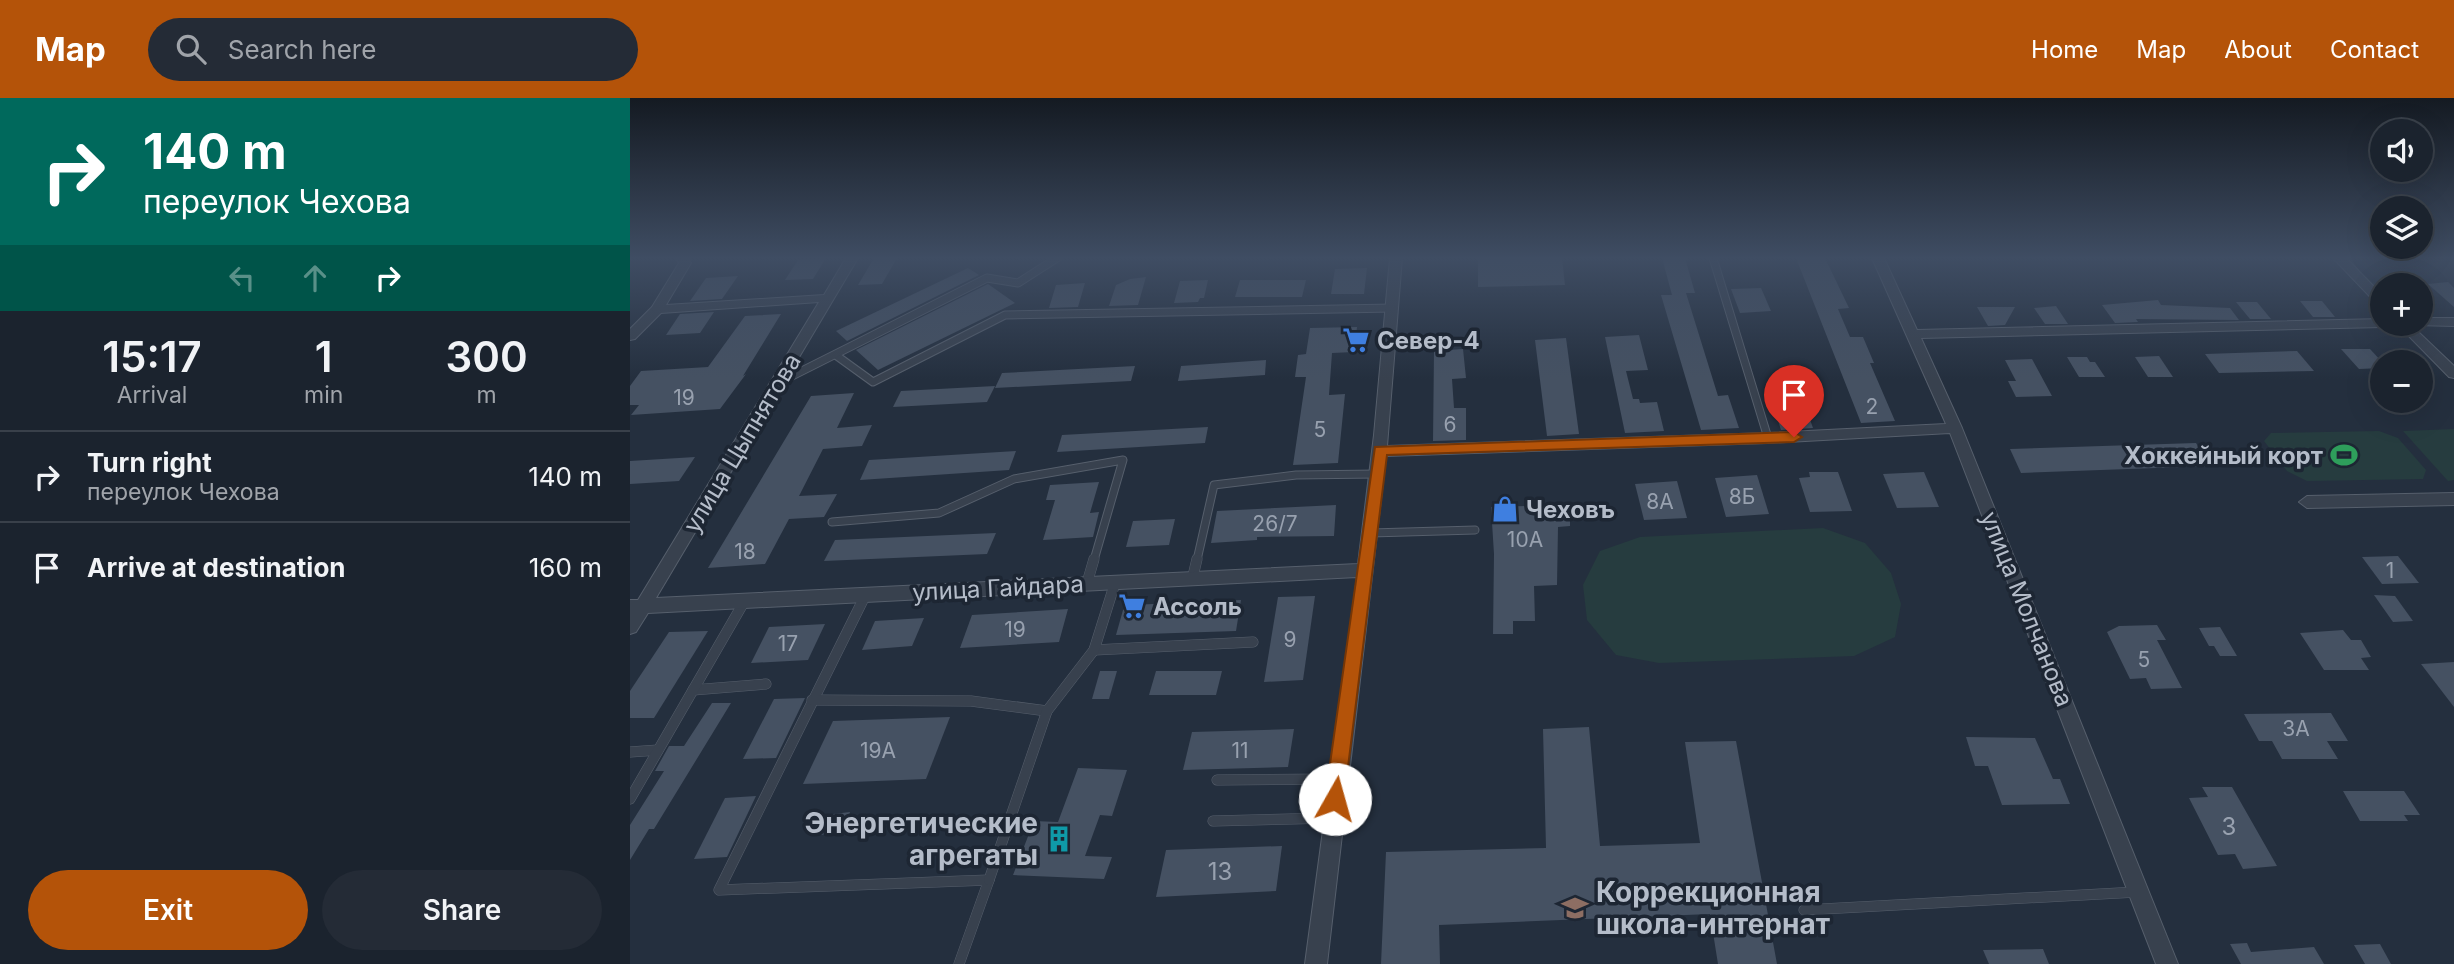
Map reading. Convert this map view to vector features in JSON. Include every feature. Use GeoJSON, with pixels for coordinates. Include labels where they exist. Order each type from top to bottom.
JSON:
{"type":"FeatureCollection","features":[{"type":"Feature","properties":{"kind":"street"},"geometry":{"type":"LineString","coordinates":[[630,336],[657,309],[663,298]]}},
{"type":"Feature","properties":{"kind":"street"},"geometry":{"type":"LineString","coordinates":[[657,309],[823,298]]}},
{"type":"Feature","properties":{"kind":"street","name":"улица Цыпнятова"},"geometry":{"type":"LineString","coordinates":[[630,627],[637,607],[780,382],[829,298]]}},
{"type":"Feature","properties":{"kind":"street"},"geometry":{"type":"LineString","coordinates":[[1316,964],[1332,818],[1371,533],[1394,298]]}},
{"type":"Feature","properties":{"kind":"street","name":"улица Молчанова"},"geometry":{"type":"LineString","coordinates":[[1897,298],[1955,428],[2167,964]]}},
{"type":"Feature","properties":{"kind":"street"},"geometry":{"type":"LineString","coordinates":[[2433,322],[2454,322]]}},
{"type":"Feature","properties":{"kind":"street"},"geometry":{"type":"LineString","coordinates":[[1914,334],[2370,323]]}},
{"type":"Feature","properties":{"kind":"street"},"geometry":{"type":"LineString","coordinates":[[2415,336],[2454,374]]}},
{"type":"Feature","properties":{"kind":"street"},"geometry":{"type":"LineString","coordinates":[[1380,450],[1768,438],[1955,428]]}},
{"type":"Feature","properties":{"kind":"street"},"geometry":{"type":"LineString","coordinates":[[2307,502],[2454,499]]}},
{"type":"Feature","properties":{"kind":"street","name":"улица Гайдара"},"geometry":{"type":"LineString","coordinates":[[637,607],[746,599],[1115,583],[1193,576],[1366,570]]}},
{"type":"Feature","properties":{"kind":"lane"},"geometry":{"type":"LineString","coordinates":[[780,382],[838,356],[948,298]]}},
{"type":"Feature","properties":{"kind":"lane"},"geometry":{"type":"LineString","coordinates":[[1725,298],[1768,438]]}},
{"type":"Feature","properties":{"kind":"lane"},"geometry":{"type":"LineString","coordinates":[[838,356],[873,382],[1005,315],[1393,308]]}},
{"type":"Feature","properties":{"kind":"lane"},"geometry":{"type":"LineString","coordinates":[[832,522],[939,513],[1014,479],[1123,460],[1087,583]]}},
{"type":"Feature","properties":{"kind":"lane"},"geometry":{"type":"LineString","coordinates":[[1193,576],[1213,485],[1296,475],[1377,474]]}},
{"type":"Feature","properties":{"kind":"lane"},"geometry":{"type":"LineString","coordinates":[[1371,533],[1475,530]]}},
{"type":"Feature","properties":{"kind":"lane"},"geometry":{"type":"LineString","coordinates":[[960,964],[1047,711],[1094,650],[1115,583]]}},
{"type":"Feature","properties":{"kind":"lane"},"geometry":{"type":"LineString","coordinates":[[866,594],[719,890],[989,880]]}},
{"type":"Feature","properties":{"kind":"lane"},"geometry":{"type":"LineString","coordinates":[[630,799],[746,599]]}},
{"type":"Feature","properties":{"kind":"lane"},"geometry":{"type":"LineString","coordinates":[[1094,650],[1253,642]]}},
{"type":"Feature","properties":{"kind":"lane"},"geometry":{"type":"LineString","coordinates":[[693,690],[766,684]]}},
{"type":"Feature","properties":{"kind":"lane"},"geometry":{"type":"LineString","coordinates":[[812,700],[971,701],[1047,711]]}},
{"type":"Feature","properties":{"kind":"lane"},"geometry":{"type":"LineString","coordinates":[[630,752],[658,750]]}},
{"type":"Feature","properties":{"kind":"lane"},"geometry":{"type":"LineString","coordinates":[[1217,780],[1337,779]]}},
{"type":"Feature","properties":{"kind":"lane"},"geometry":{"type":"LineString","coordinates":[[1213,821],[1332,818]]}},
{"type":"Feature","properties":{"kind":"lane"},"geometry":{"type":"LineString","coordinates":[[1804,909],[2138,892]]}},
{"type":"Feature","properties":{"kind":"green space"},"geometry":{"type":"Polygon","coordinates":[[[2454,429],[2454,480],[2448,481],[2403,431],[2454,429]]]}},
{"type":"Feature","properties":{"kind":"green space","name":"Хоккейный корт"},"geometry":{"type":"Polygon","coordinates":[[[2379,431],[2398,438],[2426,470],[2423,479],[2307,481],[2287,471],[2264,441],[2271,433],[2379,431]]]}},
{"type":"Feature","properties":{"kind":"green space"},"geometry":{"type":"Polygon","coordinates":[[[1823,528],[1865,543],[1891,573],[1901,604],[1895,637],[1854,656],[1659,663],[1616,655],[1587,620],[1583,585],[1600,551],[1640,537],[1823,528]]]}},
{"type":"Feature","properties":{"kind":"building"},"geometry":{"type":"Polygon","coordinates":[[[692,298],[722,298],[722,299],[690,301],[692,298]]]}},
{"type":"Feature","properties":{"kind":"building"},"geometry":{"type":"Polygon","coordinates":[[[904,298],[932,298],[847,341],[836,331],[904,298]]]}},
{"type":"Feature","properties":{"kind":"building"},"geometry":{"type":"Polygon","coordinates":[[[959,298],[1008,298],[1015,303],[878,370],[856,350],[959,298]]]}},
{"type":"Feature","properties":{"kind":"building"},"geometry":{"type":"Polygon","coordinates":[[[1052,298],[1081,298],[1078,307],[1049,308],[1052,298]]]}},
{"type":"Feature","properties":{"kind":"building"},"geometry":{"type":"Polygon","coordinates":[[[1112,298],[1140,298],[1138,305],[1109,306],[1112,298]]]}},
{"type":"Feature","properties":{"kind":"building"},"geometry":{"type":"Polygon","coordinates":[[[1175,298],[1200,298],[1198,302],[1174,303],[1175,298]]]}},
{"type":"Feature","properties":{"kind":"building"},"geometry":{"type":"Polygon","coordinates":[[[1662,298],[1688,298],[1718,396],[1728,395],[1739,428],[1701,430],[1662,298]]]}},
{"type":"Feature","properties":{"kind":"building"},"geometry":{"type":"Polygon","coordinates":[[[1735,298],[1766,298],[1771,311],[1740,313],[1735,298]]]}},
{"type":"Feature","properties":{"kind":"building"},"geometry":{"type":"Polygon","coordinates":[[[1812,298],[1844,298],[1849,308],[1838,309],[1850,337],[1863,337],[1874,363],[1870,363],[1895,421],[1861,423],[1812,298]]]}},
{"type":"Feature","properties":{"kind":"building"},"geometry":{"type":"Polygon","coordinates":[[[2444,298],[2454,298],[2454,307],[2444,298]]]}},
{"type":"Feature","properties":{"kind":"building"},"geometry":{"type":"Polygon","coordinates":[[[2158,300],[2161,305],[2230,308],[2239,320],[2136,319],[2138,322],[2115,323],[2102,305],[2158,300]]]}},
{"type":"Feature","properties":{"kind":"building"},"geometry":{"type":"Polygon","coordinates":[[[2300,301],[2322,301],[2335,317],[2313,317],[2300,301]]]}},
{"type":"Feature","properties":{"kind":"building"},"geometry":{"type":"Polygon","coordinates":[[[2236,302],[2257,302],[2271,319],[2250,319],[2236,302]]]}},
{"type":"Feature","properties":{"kind":"building"},"geometry":{"type":"Polygon","coordinates":[[[2056,306],[2068,324],[2045,324],[2034,308],[2056,306]]]}},
{"type":"Feature","properties":{"kind":"building"},"geometry":{"type":"Polygon","coordinates":[[[1977,307],[2015,307],[2005,325],[1988,326],[1977,307]]]}},
{"type":"Feature","properties":{"kind":"building"},"geometry":{"type":"Polygon","coordinates":[[[714,312],[700,333],[666,335],[680,314],[714,312]]]}},
{"type":"Feature","properties":{"kind":"building"},"geometry":{"type":"Polygon","coordinates":[[[781,314],[743,376],[746,374],[720,409],[631,415],[639,405],[630,405],[630,386],[641,371],[708,367],[745,316],[781,314]]]}},
{"type":"Feature","properties":{"kind":"building"},"geometry":{"type":"Polygon","coordinates":[[[1357,327],[1354,352],[1332,353],[1329,395],[1345,394],[1338,463],[1293,465],[1306,377],[1295,377],[1298,355],[1306,354],[1310,328],[1357,327]]]}},
{"type":"Feature","properties":{"kind":"building"},"geometry":{"type":"Polygon","coordinates":[[[1639,335],[1648,370],[1626,371],[1633,399],[1639,399],[1640,403],[1657,402],[1664,431],[1625,433],[1605,337],[1639,335]]]}},
{"type":"Feature","properties":{"kind":"building"},"geometry":{"type":"Polygon","coordinates":[[[1566,338],[1579,434],[1547,436],[1535,340],[1566,338]]]}},
{"type":"Feature","properties":{"kind":"building"},"geometry":{"type":"Polygon","coordinates":[[[1463,349],[1466,378],[1452,379],[1454,408],[1466,408],[1466,440],[1433,441],[1434,351],[1463,349]]]}},
{"type":"Feature","properties":{"kind":"building"},"geometry":{"type":"Polygon","coordinates":[[[2341,349],[2371,350],[2370,369],[2359,369],[2341,349]]]}},
{"type":"Feature","properties":{"kind":"building"},"geometry":{"type":"Polygon","coordinates":[[[2297,351],[2314,371],[2219,373],[2205,354],[2297,351]]]}},
{"type":"Feature","properties":{"kind":"building"},"geometry":{"type":"Polygon","coordinates":[[[2159,356],[2173,377],[2148,377],[2135,357],[2159,356]]]}},
{"type":"Feature","properties":{"kind":"building"},"geometry":{"type":"Polygon","coordinates":[[[2067,357],[2087,357],[2090,362],[2095,362],[2105,377],[2079,377],[2067,357]]]}},
{"type":"Feature","properties":{"kind":"building"},"geometry":{"type":"Polygon","coordinates":[[[2032,359],[2052,396],[2016,397],[2008,381],[2016,381],[2005,360],[2032,359]]]}},
{"type":"Feature","properties":{"kind":"building"},"geometry":{"type":"Polygon","coordinates":[[[1266,360],[1265,375],[1178,381],[1181,366],[1266,360]]]}},
{"type":"Feature","properties":{"kind":"building"},"geometry":{"type":"Polygon","coordinates":[[[1135,366],[1131,381],[995,388],[1002,373],[1135,366]]]}},
{"type":"Feature","properties":{"kind":"building"},"geometry":{"type":"Polygon","coordinates":[[[995,386],[987,402],[893,407],[901,391],[995,386]]]}},
{"type":"Feature","properties":{"kind":"building"},"geometry":{"type":"Polygon","coordinates":[[[1786,390],[1789,397],[1802,397],[1813,428],[1781,430],[1769,392],[1786,390]]]}},
{"type":"Feature","properties":{"kind":"building"},"geometry":{"type":"Polygon","coordinates":[[[854,393],[837,428],[872,425],[862,446],[823,449],[799,496],[837,494],[824,517],[789,519],[765,564],[708,568],[811,396],[854,393]]]}},
{"type":"Feature","properties":{"kind":"building"},"geometry":{"type":"Polygon","coordinates":[[[1208,427],[1205,443],[1057,452],[1062,435],[1208,427]]]}},
{"type":"Feature","properties":{"kind":"building"},"geometry":{"type":"Polygon","coordinates":[[[2196,443],[2211,466],[2021,473],[2010,449],[2196,443]]]}},
{"type":"Feature","properties":{"kind":"building"},"geometry":{"type":"Polygon","coordinates":[[[1016,451],[1009,470],[860,480],[869,460],[1016,451]]]}},
{"type":"Feature","properties":{"kind":"building"},"geometry":{"type":"Polygon","coordinates":[[[695,457],[679,481],[630,484],[630,461],[695,457]]]}},
{"type":"Feature","properties":{"kind":"building"},"geometry":{"type":"Polygon","coordinates":[[[1809,472],[1838,472],[1852,511],[1810,512],[1799,478],[1810,477],[1809,472]]]}},
{"type":"Feature","properties":{"kind":"building"},"geometry":{"type":"Polygon","coordinates":[[[1924,472],[1939,507],[1897,508],[1883,474],[1924,472]]]}},
{"type":"Feature","properties":{"kind":"building"},"geometry":{"type":"Polygon","coordinates":[[[1757,475],[1769,514],[1726,517],[1715,478],[1757,475]]]}},
{"type":"Feature","properties":{"kind":"building"},"geometry":{"type":"Polygon","coordinates":[[[1677,481],[1687,518],[1644,520],[1635,484],[1677,481]]]}},
{"type":"Feature","properties":{"kind":"building"},"geometry":{"type":"Polygon","coordinates":[[[1099,482],[1090,513],[1099,512],[1093,537],[1043,540],[1055,500],[1046,500],[1050,485],[1099,482]]]}},
{"type":"Feature","properties":{"kind":"building"},"geometry":{"type":"Polygon","coordinates":[[[1336,505],[1334,536],[1257,537],[1257,540],[1211,543],[1217,511],[1336,505]]]}},
{"type":"Feature","properties":{"kind":"building"},"geometry":{"type":"Polygon","coordinates":[[[1556,505],[1556,512],[1570,512],[1570,526],[1558,527],[1557,585],[1534,586],[1535,621],[1513,621],[1513,634],[1493,634],[1494,554],[1491,507],[1556,505]]]}},
{"type":"Feature","properties":{"kind":"building"},"geometry":{"type":"Polygon","coordinates":[[[1175,519],[1169,545],[1126,547],[1133,521],[1175,519]]]}},
{"type":"Feature","properties":{"kind":"building"},"geometry":{"type":"Polygon","coordinates":[[[996,533],[987,554],[824,561],[835,540],[996,533]]]}},
{"type":"Feature","properties":{"kind":"building"},"geometry":{"type":"Polygon","coordinates":[[[2398,556],[2419,583],[2382,584],[2362,557],[2398,556]]]}},
{"type":"Feature","properties":{"kind":"building"},"geometry":{"type":"Polygon","coordinates":[[[2374,595],[2395,596],[2413,621],[2393,622],[2374,595]]]}},
{"type":"Feature","properties":{"kind":"building"},"geometry":{"type":"Polygon","coordinates":[[[1315,596],[1303,680],[1264,682],[1278,597],[1315,596]]]}},
{"type":"Feature","properties":{"kind":"building"},"geometry":{"type":"Polygon","coordinates":[[[1241,600],[1236,631],[1116,635],[1123,610],[1131,605],[1241,600]]]}},
{"type":"Feature","properties":{"kind":"building"},"geometry":{"type":"Polygon","coordinates":[[[1068,609],[1059,642],[960,648],[972,615],[1068,609]]]}},
{"type":"Feature","properties":{"kind":"building"},"geometry":{"type":"Polygon","coordinates":[[[924,618],[912,646],[862,650],[875,621],[924,618]]]}},
{"type":"Feature","properties":{"kind":"building"},"geometry":{"type":"Polygon","coordinates":[[[825,624],[808,660],[751,663],[769,627],[825,624]]]}},
{"type":"Feature","properties":{"kind":"building"},"geometry":{"type":"Polygon","coordinates":[[[2157,625],[2166,640],[2157,640],[2182,688],[2151,689],[2146,678],[2130,679],[2107,632],[2119,626],[2157,625]]]}},
{"type":"Feature","properties":{"kind":"building"},"geometry":{"type":"Polygon","coordinates":[[[2220,627],[2237,656],[2220,656],[2214,646],[2209,646],[2199,628],[2220,627]]]}},
{"type":"Feature","properties":{"kind":"building"},"geometry":{"type":"Polygon","coordinates":[[[2343,630],[2351,640],[2361,640],[2371,657],[2361,658],[2369,670],[2324,670],[2300,633],[2343,630]]]}},
{"type":"Feature","properties":{"kind":"building"},"geometry":{"type":"Polygon","coordinates":[[[708,631],[654,718],[630,718],[630,691],[669,632],[708,631]]]}},
{"type":"Feature","properties":{"kind":"building"},"geometry":{"type":"Polygon","coordinates":[[[2454,662],[2454,707],[2421,664],[2454,662]]]}},
{"type":"Feature","properties":{"kind":"building"},"geometry":{"type":"Polygon","coordinates":[[[1100,671],[1117,671],[1109,699],[1092,699],[1100,671]]]}},
{"type":"Feature","properties":{"kind":"building"},"geometry":{"type":"Polygon","coordinates":[[[1156,671],[1222,671],[1216,695],[1149,695],[1156,671]]]}},
{"type":"Feature","properties":{"kind":"building"},"geometry":{"type":"Polygon","coordinates":[[[805,698],[776,758],[743,759],[774,699],[805,698]]]}},
{"type":"Feature","properties":{"kind":"building"},"geometry":{"type":"Polygon","coordinates":[[[712,703],[731,703],[654,829],[649,829],[630,860],[630,825],[664,771],[655,771],[669,746],[684,746],[712,703]]]}},
{"type":"Feature","properties":{"kind":"building"},"geometry":{"type":"Polygon","coordinates":[[[2331,713],[2348,741],[2327,741],[2338,759],[2282,759],[2272,741],[2259,741],[2244,714],[2331,713]]]}},
{"type":"Feature","properties":{"kind":"building"},"geometry":{"type":"Polygon","coordinates":[[[950,717],[926,779],[803,784],[833,721],[950,717]]]}},
{"type":"Feature","properties":{"kind":"building"},"geometry":{"type":"Polygon","coordinates":[[[1589,727],[1600,846],[1700,843],[1685,742],[1736,741],[1777,964],[1718,964],[1710,914],[1439,925],[1440,964],[1381,964],[1386,852],[1546,848],[1543,729],[1589,727]]]}},
{"type":"Feature","properties":{"kind":"building"},"geometry":{"type":"Polygon","coordinates":[[[1294,729],[1288,767],[1183,770],[1192,732],[1294,729]]]}},
{"type":"Feature","properties":{"kind":"building"},"geometry":{"type":"Polygon","coordinates":[[[1966,737],[2035,738],[2053,779],[2060,779],[2070,804],[2002,805],[1988,766],[1975,766],[1966,737]]]}},
{"type":"Feature","properties":{"kind":"building","name":"Энергетические агрегаты"},"geometry":{"type":"Polygon","coordinates":[[[1078,768],[1127,770],[1112,816],[1100,815],[1085,856],[1112,857],[1104,879],[1013,875],[1034,821],[1058,822],[1078,768]]]}},
{"type":"Feature","properties":{"kind":"building"},"geometry":{"type":"Polygon","coordinates":[[[2202,787],[2232,787],[2277,866],[2243,869],[2235,854],[2218,855],[2189,798],[2208,797],[2202,787]]]}},
{"type":"Feature","properties":{"kind":"building"},"geometry":{"type":"Polygon","coordinates":[[[2343,791],[2404,791],[2420,815],[2404,815],[2408,821],[2360,821],[2343,791]]]}},
{"type":"Feature","properties":{"kind":"building"},"geometry":{"type":"Polygon","coordinates":[[[756,796],[727,857],[694,859],[725,798],[756,796]]]}},
{"type":"Feature","properties":{"kind":"building"},"geometry":{"type":"Polygon","coordinates":[[[850,812],[843,833],[818,835],[825,815],[850,812]]]}},
{"type":"Feature","properties":{"kind":"building"},"geometry":{"type":"Polygon","coordinates":[[[1282,846],[1276,891],[1156,897],[1166,850],[1282,846]]]}},
{"type":"Feature","properties":{"kind":"building"},"geometry":{"type":"Polygon","coordinates":[[[2247,943],[2251,952],[2314,947],[2324,964],[2241,964],[2230,944],[2247,943]]]}},
{"type":"Feature","properties":{"kind":"building"},"geometry":{"type":"Polygon","coordinates":[[[2380,944],[2391,964],[2365,964],[2354,945],[2380,944]]]}},
{"type":"Feature","properties":{"kind":"building"},"geometry":{"type":"Polygon","coordinates":[[[2043,949],[2049,964],[1989,964],[1983,950],[2043,949]]]}},
{"type":"Feature","properties":{"kind":"place","name":"Север-4"},"geometry":{"type":"Point","coordinates":[1356,340]}},
{"type":"Feature","properties":{"kind":"place","name":"Хоккейный корт"},"geometry":{"type":"Point","coordinates":[2344,455]}},
{"type":"Feature","properties":{"kind":"place","name":"Чеховъ"},"geometry":{"type":"Point","coordinates":[1505,509]}},
{"type":"Feature","properties":{"kind":"place","name":"Ассоль"},"geometry":{"type":"Point","coordinates":[1132,606]}},
{"type":"Feature","properties":{"kind":"place","name":"Энергетические агрегаты"},"geometry":{"type":"Point","coordinates":[1059,839]}},
{"type":"Feature","properties":{"kind":"place","name":"Коррекционная школа-интернат"},"geometry":{"type":"Point","coordinates":[1575,908]}},
{"type":"Feature","properties":{"kind":"route"},"geometry":{"type":"LineString","coordinates":[[1335,799],[1380,450],[1794,437]]}}]}
